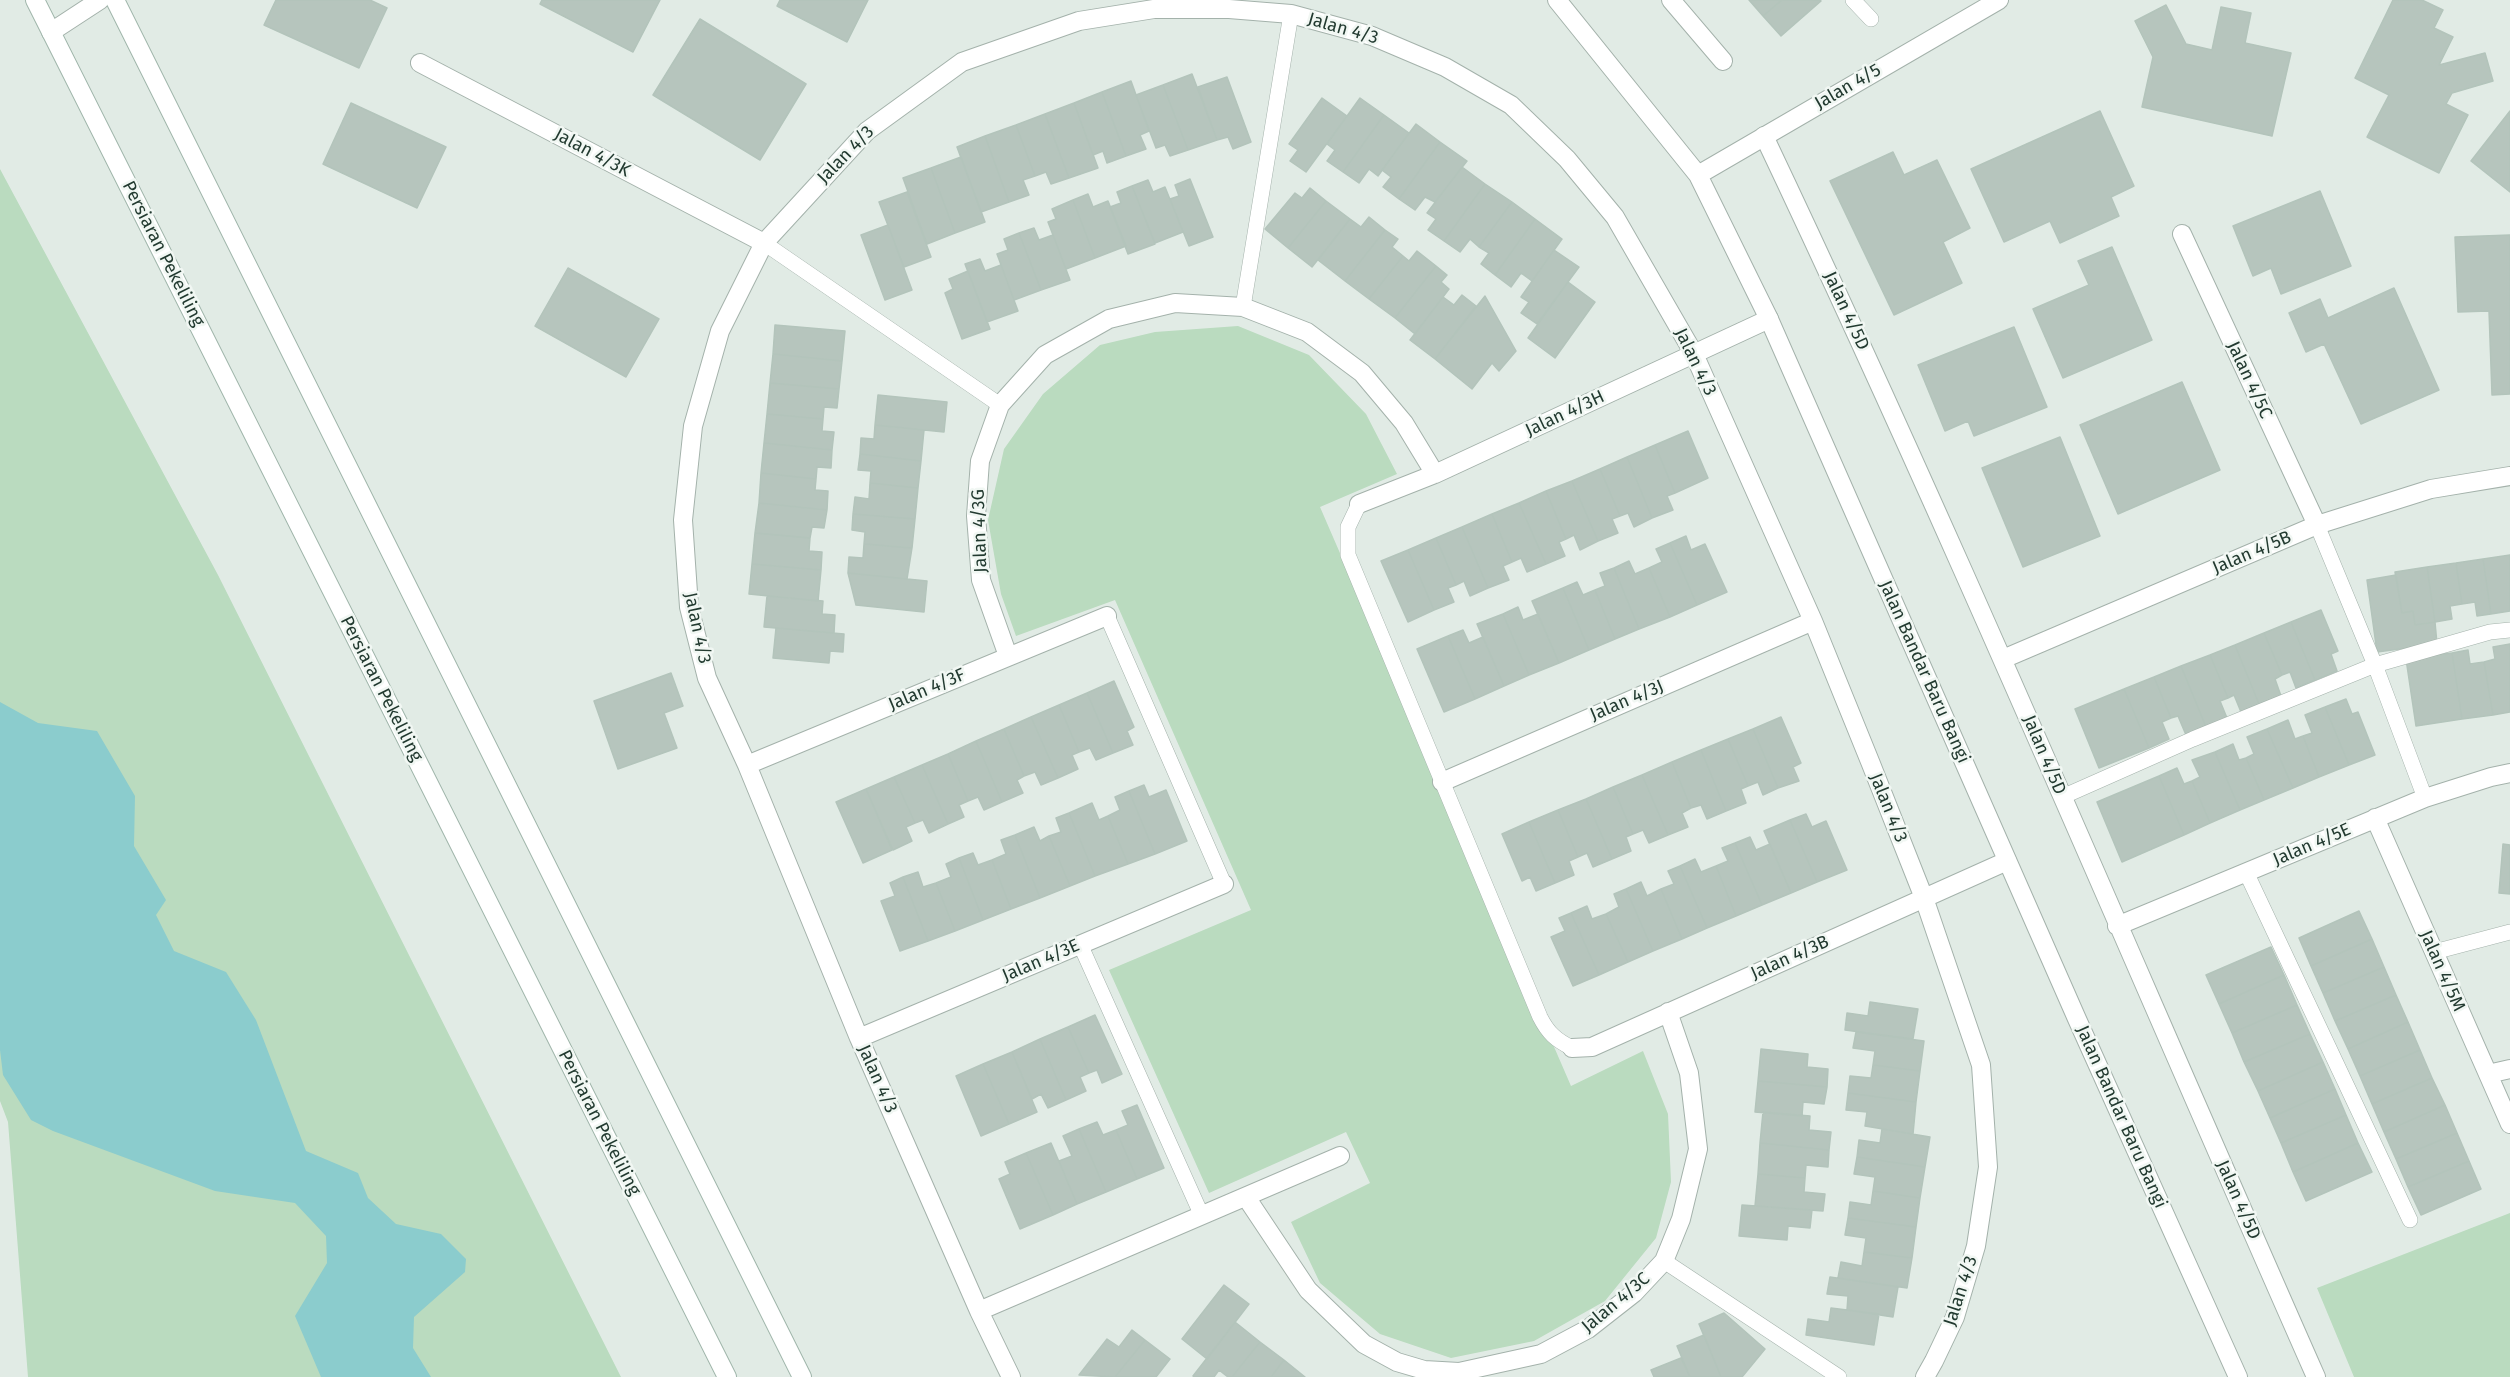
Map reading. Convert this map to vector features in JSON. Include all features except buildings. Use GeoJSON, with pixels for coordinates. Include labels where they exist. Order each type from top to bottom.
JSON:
{"type":"FeatureCollection","features":[{"type":"Feature","properties":{"kind":"street","name":"Persiaran Pekeliling"},"geometry":{"type":"LineString","coordinates":[[36,0],[727,1377]]}},
{"type":"Feature","properties":{"kind":"street"},"geometry":{"type":"LineString","coordinates":[[51,32],[100,0]]}},
{"type":"Feature","properties":{"kind":"street"},"geometry":{"type":"LineString","coordinates":[[115,0],[802,1377]]}},
{"type":"Feature","properties":{"kind":"street","name":"Jalan Bandar Baru Bangi"},"geometry":{"type":"LineString","coordinates":[[1557,0],[1698,175],[1768,319],[2238,1377]]}},
{"type":"Feature","properties":{"kind":"street"},"geometry":{"type":"LineString","coordinates":[[1671,0],[1724,61]]}},
{"type":"Feature","properties":{"kind":"street","name":"Jalan 4/5"},"geometry":{"type":"LineString","coordinates":[[1698,175],[1999,0]]}},
{"type":"Feature","properties":{"kind":"street","name":"Jalan 4/3"},"geometry":{"type":"LineString","coordinates":[[1011,1377],[979,1311],[859,1038],[747,765],[707,678],[691,617],[683,520],[693,426],[720,331],[764,243],[867,131],[962,62],[1079,21],[1154,9],[1229,9],[1291,14],[1372,36],[1445,67],[1511,105],[1567,159],[1615,217],[1694,354],[1813,621],[1924,898],[1982,1065],[1988,1167],[1973,1257],[1954,1317],[1925,1377]]}},
{"type":"Feature","properties":{"kind":"street","name":"Jalan 4/3K"},"geometry":{"type":"LineString","coordinates":[[420,63],[764,243]]}},
{"type":"Feature","properties":{"kind":"street","name":"Jalan 4/5D"},"geometry":{"type":"LineString","coordinates":[[1764,136],[1842,300],[2003,660],[2117,926],[2316,1377]]}},
{"type":"Feature","properties":{"kind":"street","name":"Jalan 4/5C"},"geometry":{"type":"LineString","coordinates":[[2182,234],[2317,525]]}},
{"type":"Feature","properties":{"kind":"street","name":"Jalan 4/3G"},"geometry":{"type":"LineString","coordinates":[[1008,656],[981,580],[976,516],[980,461],[1000,405],[1045,355],[1109,319],[1175,303],[1243,307],[1307,332],[1362,374],[1404,423],[1435,474]]}},
{"type":"Feature","properties":{"kind":"street","name":"Jalan 4/3H"},"geometry":{"type":"LineString","coordinates":[[1359,504],[1435,474],[1768,319]]}},
{"type":"Feature","properties":{"kind":"street","name":"Jalan 4/5B"},"geometry":{"type":"LineString","coordinates":[[2003,660],[2317,525],[2431,489],[2510,476]]}},
{"type":"Feature","properties":{"kind":"street","name":"Jalan 4/3F"},"geometry":{"type":"LineString","coordinates":[[747,765],[1107,616]]}},
{"type":"Feature","properties":{"kind":"street","name":"Jalan 4/3J"},"geometry":{"type":"LineString","coordinates":[[1442,782],[1813,621]]}},
{"type":"Feature","properties":{"kind":"street","name":"Jalan 4/5E"},"geometry":{"type":"LineString","coordinates":[[2117,926],[2426,798],[2510,773]]}},
{"type":"Feature","properties":{"kind":"street","name":"Jalan 4/5M"},"geometry":{"type":"LineString","coordinates":[[2375,818],[2510,1125]]}},
{"type":"Feature","properties":{"kind":"street","name":"Jalan 4/3B"},"geometry":{"type":"LineString","coordinates":[[1572,1048],[1592,1047],[2007,861]]}},
{"type":"Feature","properties":{"kind":"street","name":"Jalan 4/3E"},"geometry":{"type":"LineString","coordinates":[[859,1038],[1224,884]]}},
{"type":"Feature","properties":{"kind":"street","name":"Jalan 4/3C"},"geometry":{"type":"LineString","coordinates":[[1246,1197],[1308,1290],[1364,1344],[1397,1362],[1424,1374],[1459,1372],[1540,1354],[1588,1329],[1634,1293],[1664,1261],[1682,1219],[1698,1149],[1689,1073],[1668,1012]]}},
{"type":"Feature","properties":{"kind":"street"},"geometry":{"type":"LineString","coordinates":[[2488,1074],[2510,1069]]}},
{"type":"Feature","properties":{"kind":"street"},"geometry":{"type":"LineString","coordinates":[[979,1311],[1340,1156]]}},
{"type":"Feature","properties":{"kind":"lane"},"geometry":{"type":"LineString","coordinates":[[1853,0],[1871,19]]}},
{"type":"Feature","properties":{"kind":"lane"},"geometry":{"type":"LineString","coordinates":[[1243,307],[1291,14]]}},
{"type":"Feature","properties":{"kind":"lane"},"geometry":{"type":"LineString","coordinates":[[764,243],[1000,405]]}},
{"type":"Feature","properties":{"kind":"lane"},"geometry":{"type":"LineString","coordinates":[[1359,504],[1348,526],[1348,555],[1540,1017],[1548,1032],[1558,1041],[1572,1048]]}},
{"type":"Feature","properties":{"kind":"lane"},"geometry":{"type":"LineString","coordinates":[[2317,525],[2375,665],[2426,798]]}},
{"type":"Feature","properties":{"kind":"lane"},"geometry":{"type":"LineString","coordinates":[[1107,616],[1224,884]]}},
{"type":"Feature","properties":{"kind":"lane"},"geometry":{"type":"LineString","coordinates":[[2062,797],[2193,739],[2375,665],[2490,632],[2510,630]]}},
{"type":"Feature","properties":{"kind":"lane"},"geometry":{"type":"LineString","coordinates":[[2246,872],[2410,1220]]}},
{"type":"Feature","properties":{"kind":"lane"},"geometry":{"type":"LineString","coordinates":[[2434,952],[2510,932]]}},
{"type":"Feature","properties":{"kind":"lane"},"geometry":{"type":"LineString","coordinates":[[1080,944],[1202,1216]]}},
{"type":"Feature","properties":{"kind":"lane"},"geometry":{"type":"LineString","coordinates":[[1664,1261],[1839,1377]]}},
{"type":"Feature","properties":{"kind":"green space"},"geometry":{"type":"Polygon","coordinates":[[[0,169],[218,575],[621,1377],[28,1377],[8,1122],[0,1101],[0,169]]]}},
{"type":"Feature","properties":{"kind":"green space"},"geometry":{"type":"Polygon","coordinates":[[[1238,326],[1309,355],[1366,414],[1397,474],[1320,507],[1571,1086],[1643,1051],[1668,1114],[1671,1182],[1656,1238],[1605,1301],[1534,1341],[1451,1358],[1380,1334],[1320,1283],[1291,1222],[1370,1183],[1346,1132],[1209,1193],[1109,970],[1251,910],[1115,600],[1016,636],[1001,594],[988,520],[1004,449],[1043,394],[1100,345],[1155,332],[1238,326]]]}},
{"type":"Feature","properties":{"kind":"green space"},"geometry":{"type":"Polygon","coordinates":[[[2510,1213],[2510,1377],[2354,1377],[2317,1288],[2510,1213]]]}},
{"type":"Feature","properties":{"kind":"water"},"geometry":{"type":"Polygon","coordinates":[[[0,702],[38,723],[97,731],[135,796],[134,846],[166,900],[156,915],[174,951],[226,972],[256,1020],[306,1151],[358,1173],[368,1198],[396,1224],[441,1234],[466,1259],[465,1272],[414,1317],[413,1348],[431,1377],[321,1377],[295,1316],[327,1263],[326,1236],[295,1203],[215,1191],[53,1131],[31,1120],[3,1075],[0,1050],[0,702]]]}}]}
